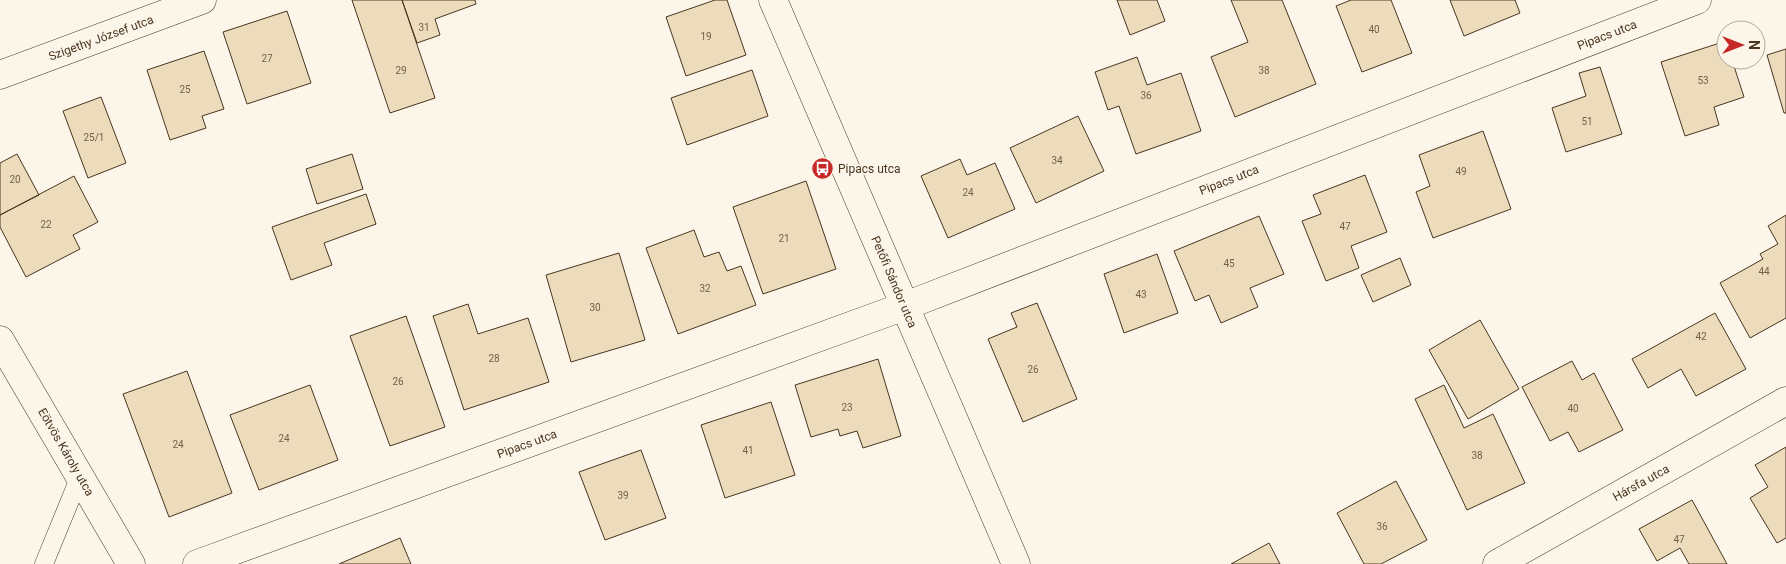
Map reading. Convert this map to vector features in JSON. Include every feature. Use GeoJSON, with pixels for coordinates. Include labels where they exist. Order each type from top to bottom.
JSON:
{"type":"FeatureCollection","features":[{"type":"Feature","properties":{"kind":"street","name":"Szigethy József utca"},"geometry":{"type":"LineString","coordinates":[[0,75],[202,0]]}},
{"type":"Feature","properties":{"kind":"street","name":"Petőfi Sándor utca"},"geometry":{"type":"LineString","coordinates":[[773,0],[1016,564]]}},
{"type":"Feature","properties":{"kind":"street","name":"Pipacs utca"},"geometry":{"type":"LineString","coordinates":[[197,564],[905,306],[1697,0]]}},
{"type":"Feature","properties":{"kind":"street","name":"Eötvös Károly utca"},"geometry":{"type":"LineString","coordinates":[[0,340],[9,377],[80,476],[131,564]]}},
{"type":"Feature","properties":{"kind":"street","name":"Hársfa utca"},"geometry":{"type":"LineString","coordinates":[[1497,564],[1786,401]]}},
{"type":"Feature","properties":{"kind":"lane"},"geometry":{"type":"LineString","coordinates":[[44,564],[80,476]]}},
{"type":"Feature","properties":{"kind":"building"},"geometry":{"type":"Polygon","coordinates":[[[352,0],[402,0],[435,98],[390,113],[352,0]]]}},
{"type":"Feature","properties":{"kind":"building"},"geometry":{"type":"Polygon","coordinates":[[[402,0],[475,0],[476,4],[435,19],[440,35],[417,43],[402,0]]]}},
{"type":"Feature","properties":{"kind":"building"},"geometry":{"type":"Polygon","coordinates":[[[715,0],[727,0],[746,55],[686,76],[666,17],[715,0]]]}},
{"type":"Feature","properties":{"kind":"building"},"geometry":{"type":"Polygon","coordinates":[[[1117,0],[1157,0],[1165,21],[1130,35],[1117,0]]]}},
{"type":"Feature","properties":{"kind":"building"},"geometry":{"type":"Polygon","coordinates":[[[1231,0],[1282,0],[1316,84],[1235,117],[1211,57],[1248,42],[1231,0]]]}},
{"type":"Feature","properties":{"kind":"building"},"geometry":{"type":"Polygon","coordinates":[[[1351,0],[1391,0],[1412,53],[1362,72],[1336,6],[1351,0]]]}},
{"type":"Feature","properties":{"kind":"building"},"geometry":{"type":"Polygon","coordinates":[[[1450,0],[1515,0],[1520,13],[1464,36],[1450,0]]]}},
{"type":"Feature","properties":{"kind":"building"},"geometry":{"type":"Polygon","coordinates":[[[287,11],[311,83],[247,104],[223,32],[287,11]]]}},
{"type":"Feature","properties":{"kind":"building"},"geometry":{"type":"Polygon","coordinates":[[[1716,44],[1716,70],[1735,70],[1744,97],[1714,107],[1719,125],[1685,136],[1661,62],[1716,44]]]}},
{"type":"Feature","properties":{"kind":"building"},"geometry":{"type":"Polygon","coordinates":[[[1786,49],[1786,113],[1784,113],[1767,55],[1786,49]]]}},
{"type":"Feature","properties":{"kind":"building"},"geometry":{"type":"Polygon","coordinates":[[[204,51],[224,109],[202,116],[206,128],[170,140],[147,70],[204,51]]]}},
{"type":"Feature","properties":{"kind":"building"},"geometry":{"type":"Polygon","coordinates":[[[1137,57],[1147,85],[1181,73],[1201,131],[1136,154],[1119,106],[1108,110],[1095,72],[1137,57]]]}},
{"type":"Feature","properties":{"kind":"building"},"geometry":{"type":"Polygon","coordinates":[[[1600,67],[1622,134],[1566,152],[1552,108],[1586,96],[1579,73],[1600,67]]]}},
{"type":"Feature","properties":{"kind":"building"},"geometry":{"type":"Polygon","coordinates":[[[752,70],[768,116],[687,145],[671,98],[752,70]]]}},
{"type":"Feature","properties":{"kind":"building"},"geometry":{"type":"Polygon","coordinates":[[[101,97],[126,163],[88,178],[63,111],[101,97]]]}},
{"type":"Feature","properties":{"kind":"building"},"geometry":{"type":"Polygon","coordinates":[[[1078,116],[1104,171],[1036,203],[1010,148],[1078,116]]]}},
{"type":"Feature","properties":{"kind":"building"},"geometry":{"type":"Polygon","coordinates":[[[1483,131],[1511,209],[1433,238],[1416,192],[1430,186],[1419,155],[1483,131]]]}},
{"type":"Feature","properties":{"kind":"building"},"geometry":{"type":"Polygon","coordinates":[[[17,154],[39,195],[0,215],[0,163],[17,154]]]}},
{"type":"Feature","properties":{"kind":"building"},"geometry":{"type":"Polygon","coordinates":[[[352,154],[363,189],[317,204],[306,169],[352,154]]]}},
{"type":"Feature","properties":{"kind":"building"},"geometry":{"type":"Polygon","coordinates":[[[960,159],[967,175],[995,163],[1015,209],[948,238],[921,176],[960,159]]]}},
{"type":"Feature","properties":{"kind":"building"},"geometry":{"type":"Polygon","coordinates":[[[1365,175],[1387,232],[1351,246],[1359,268],[1326,281],[1302,221],[1321,214],[1313,195],[1365,175]]]}},
{"type":"Feature","properties":{"kind":"building"},"geometry":{"type":"Polygon","coordinates":[[[74,176],[98,222],[73,235],[80,249],[26,277],[0,227],[0,215],[74,176]]]}},
{"type":"Feature","properties":{"kind":"building"},"geometry":{"type":"Polygon","coordinates":[[[806,181],[836,269],[763,294],[733,207],[806,181]]]}},
{"type":"Feature","properties":{"kind":"building"},"geometry":{"type":"Polygon","coordinates":[[[366,194],[376,224],[324,243],[332,265],[291,280],[272,227],[366,194]]]}},
{"type":"Feature","properties":{"kind":"building"},"geometry":{"type":"Polygon","coordinates":[[[1786,215],[1786,318],[1750,338],[1720,283],[1763,259],[1760,254],[1778,244],[1768,226],[1786,215]]]}},
{"type":"Feature","properties":{"kind":"building"},"geometry":{"type":"Polygon","coordinates":[[[1259,216],[1284,274],[1250,288],[1258,307],[1221,323],[1209,295],[1195,301],[1174,251],[1259,216]]]}},
{"type":"Feature","properties":{"kind":"building"},"geometry":{"type":"Polygon","coordinates":[[[694,230],[704,257],[719,252],[727,271],[741,266],[756,305],[678,334],[646,248],[694,230]]]}},
{"type":"Feature","properties":{"kind":"building"},"geometry":{"type":"Polygon","coordinates":[[[619,253],[645,340],[571,362],[546,275],[619,253]]]}},
{"type":"Feature","properties":{"kind":"building"},"geometry":{"type":"Polygon","coordinates":[[[1157,254],[1178,313],[1124,333],[1104,274],[1157,254]]]}},
{"type":"Feature","properties":{"kind":"building"},"geometry":{"type":"Polygon","coordinates":[[[1400,258],[1411,285],[1373,302],[1361,275],[1400,258]]]}},
{"type":"Feature","properties":{"kind":"building"},"geometry":{"type":"Polygon","coordinates":[[[1037,303],[1077,399],[1023,422],[988,339],[1017,327],[1011,313],[1037,303]]]}},
{"type":"Feature","properties":{"kind":"building"},"geometry":{"type":"Polygon","coordinates":[[[468,304],[478,334],[528,318],[549,382],[464,410],[433,316],[468,304]]]}},
{"type":"Feature","properties":{"kind":"building"},"geometry":{"type":"Polygon","coordinates":[[[1715,313],[1746,369],[1696,396],[1681,369],[1648,388],[1632,359],[1715,313]]]}},
{"type":"Feature","properties":{"kind":"building"},"geometry":{"type":"Polygon","coordinates":[[[406,316],[445,427],[390,446],[350,336],[406,316]]]}},
{"type":"Feature","properties":{"kind":"building"},"geometry":{"type":"Polygon","coordinates":[[[1480,320],[1519,389],[1468,419],[1429,350],[1480,320]]]}},
{"type":"Feature","properties":{"kind":"building"},"geometry":{"type":"Polygon","coordinates":[[[878,359],[901,436],[863,448],[857,431],[840,436],[838,429],[811,437],[795,385],[878,359]]]}},
{"type":"Feature","properties":{"kind":"building"},"geometry":{"type":"Polygon","coordinates":[[[1572,361],[1582,380],[1594,373],[1623,430],[1579,452],[1568,432],[1550,441],[1522,387],[1572,361]]]}},
{"type":"Feature","properties":{"kind":"building"},"geometry":{"type":"Polygon","coordinates":[[[187,371],[232,493],[169,517],[123,394],[187,371]]]}},
{"type":"Feature","properties":{"kind":"building"},"geometry":{"type":"Polygon","coordinates":[[[310,385],[338,460],[259,490],[230,415],[310,385]]]}},
{"type":"Feature","properties":{"kind":"building"},"geometry":{"type":"Polygon","coordinates":[[[1444,385],[1464,428],[1493,414],[1525,483],[1467,510],[1415,399],[1444,385]]]}},
{"type":"Feature","properties":{"kind":"building"},"geometry":{"type":"Polygon","coordinates":[[[771,402],[795,475],[725,498],[701,425],[771,402]]]}},
{"type":"Feature","properties":{"kind":"building"},"geometry":{"type":"Polygon","coordinates":[[[1786,447],[1786,538],[1777,543],[1750,498],[1768,487],[1755,465],[1786,447]]]}},
{"type":"Feature","properties":{"kind":"building"},"geometry":{"type":"Polygon","coordinates":[[[641,450],[666,518],[605,540],[579,472],[641,450]]]}},
{"type":"Feature","properties":{"kind":"building"},"geometry":{"type":"Polygon","coordinates":[[[1396,481],[1427,540],[1381,564],[1364,564],[1337,513],[1396,481]]]}},
{"type":"Feature","properties":{"kind":"building"},"geometry":{"type":"Polygon","coordinates":[[[1692,500],[1727,564],[1689,564],[1680,548],[1657,561],[1639,529],[1692,500]]]}},
{"type":"Feature","properties":{"kind":"building"},"geometry":{"type":"Polygon","coordinates":[[[400,538],[411,564],[339,564],[400,538]]]}},
{"type":"Feature","properties":{"kind":"building"},"geometry":{"type":"Polygon","coordinates":[[[1269,543],[1280,564],[1231,564],[1269,543]]]}},
{"type":"Feature","properties":{"kind":"place","name":"Pipacs utca"},"geometry":{"type":"Point","coordinates":[822,169]}}]}
